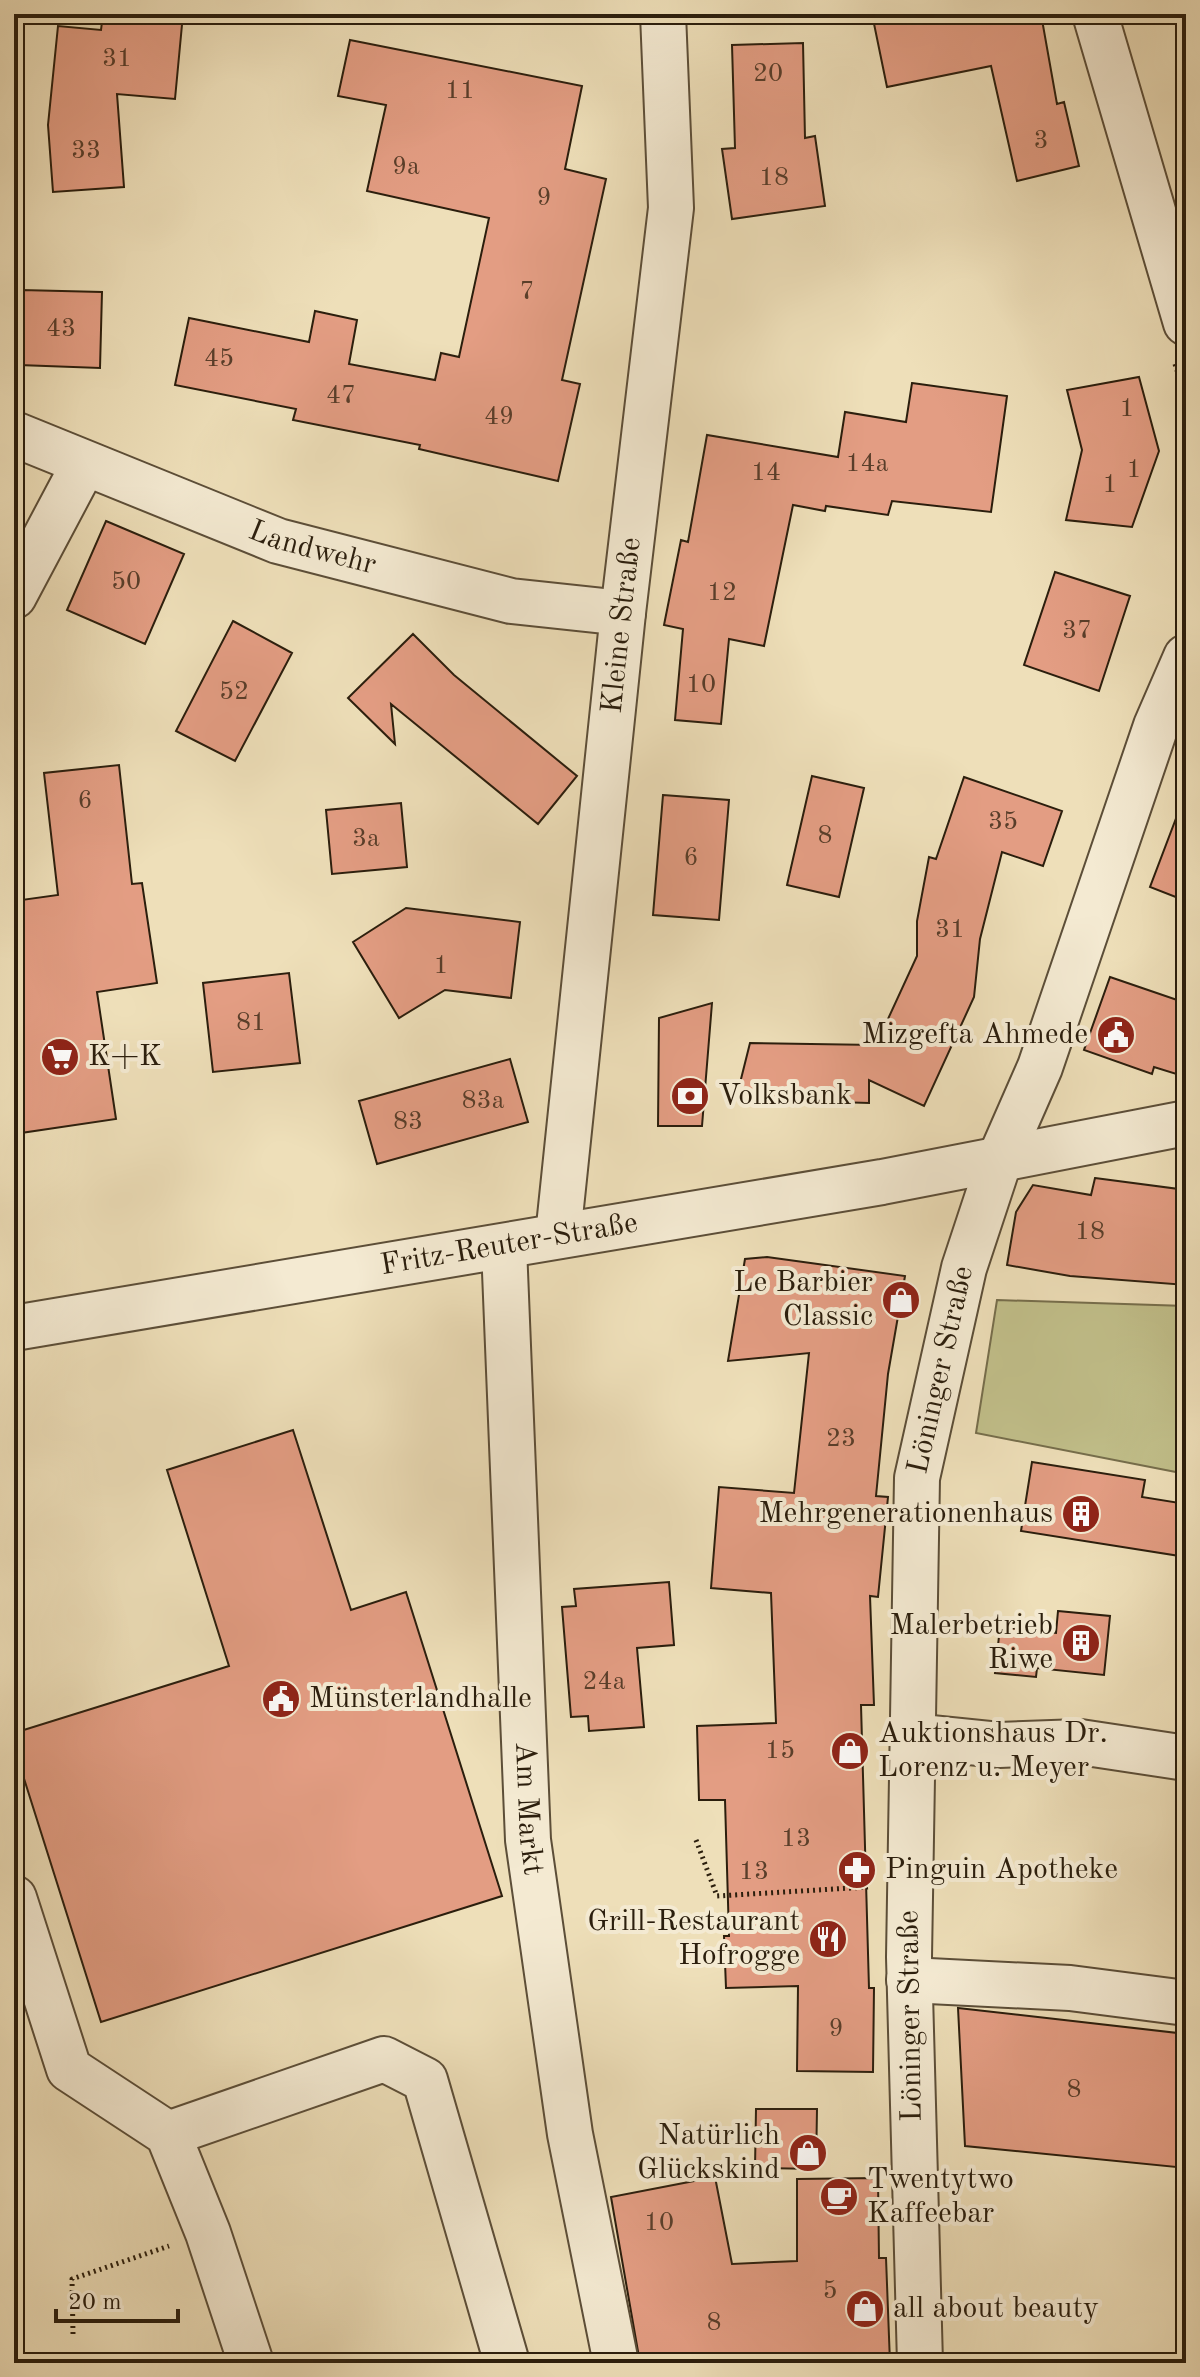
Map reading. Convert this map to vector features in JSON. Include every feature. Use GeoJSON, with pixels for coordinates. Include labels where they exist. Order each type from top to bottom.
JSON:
{"type":"FeatureCollection","features":[{"type":"Feature","properties":{"kind":"street","name":"Kleine Straße"},"geometry":{"type":"LineString","coordinates":[[558,1236],[623,613],[671,208],[663,14]]}},
{"type":"Feature","properties":{"kind":"street"},"geometry":{"type":"LineString","coordinates":[[1095,14],[1122,114],[1181,286],[1186,323]]}},
{"type":"Feature","properties":{"kind":"street","name":"Landwehr"},"geometry":{"type":"LineString","coordinates":[[14,434],[278,541],[511,601],[623,613]]}},
{"type":"Feature","properties":{"kind":"street"},"geometry":{"type":"LineString","coordinates":[[14,596],[84,464]]}},
{"type":"Feature","properties":{"kind":"street","name":"Löninger Straße"},"geometry":{"type":"LineString","coordinates":[[920,2363],[909,1980],[917,1478],[964,1268],[1001,1156],[1040,1067],[1156,726],[1186,657]]}},
{"type":"Feature","properties":{"kind":"street","name":"Fritz-Reuter-Straße"},"geometry":{"type":"LineString","coordinates":[[14,1328],[882,1182],[1001,1156],[1186,1123]]}},
{"type":"Feature","properties":{"kind":"street","name":"Am Markt"},"geometry":{"type":"LineString","coordinates":[[504,1247],[528,1840],[570,2134],[616,2363]]}},
{"type":"Feature","properties":{"kind":"street"},"geometry":{"type":"LineString","coordinates":[[911,1736],[999,1745],[1080,1742],[1186,1758]]}},
{"type":"Feature","properties":{"kind":"street"},"geometry":{"type":"LineString","coordinates":[[14,1898],[69,2069],[168,2134],[208,2233],[251,2363]]}},
{"type":"Feature","properties":{"kind":"street"},"geometry":{"type":"LineString","coordinates":[[909,1980],[1070,1988],[1186,2003]]}},
{"type":"Feature","properties":{"kind":"street"},"geometry":{"type":"LineString","coordinates":[[168,2134],[384,2059],[425,2080],[507,2363]]}},
{"type":"Feature","properties":{"kind":"path"},"geometry":{"type":"LineString","coordinates":[[696,1840],[717,1896],[909,1885]]}},
{"type":"Feature","properties":{"kind":"path"},"geometry":{"type":"LineString","coordinates":[[73,2334],[72,2279],[208,2233]]}},
{"type":"Feature","properties":{"kind":"shaded area"},"geometry":{"type":"Polygon","coordinates":[[[997,1300],[1186,1306],[1186,1474],[976,1433],[997,1300]]]}},
{"type":"Feature","properties":{"kind":"building"},"geometry":{"type":"Polygon","coordinates":[[[103,14],[183,14],[175,99],[117,94],[124,187],[53,192],[48,125],[58,26],[101,30],[103,14]]]}},
{"type":"Feature","properties":{"kind":"building"},"geometry":{"type":"Polygon","coordinates":[[[872,14],[1041,14],[1057,104],[1064,102],[1079,166],[1017,181],[991,66],[887,87],[872,14]]]}},
{"type":"Feature","properties":{"kind":"building"},"geometry":{"type":"Polygon","coordinates":[[[350,40],[582,86],[565,169],[606,179],[562,380],[580,384],[558,481],[419,449],[420,445],[293,420],[296,409],[175,385],[189,318],[309,342],[315,311],[357,320],[349,364],[435,380],[441,353],[459,357],[489,218],[367,191],[386,105],[338,96],[350,40]]]}},
{"type":"Feature","properties":{"kind":"building"},"geometry":{"type":"Polygon","coordinates":[[[803,43],[805,138],[815,136],[825,206],[732,219],[722,149],[735,148],[732,45],[803,43]]]}},
{"type":"Feature","properties":{"kind":"building"},"geometry":{"type":"Polygon","coordinates":[[[21,290],[102,292],[100,368],[19,365],[21,290]]]}},
{"type":"Feature","properties":{"kind":"building"},"geometry":{"type":"Polygon","coordinates":[[[1139,377],[1159,451],[1132,527],[1066,520],[1082,450],[1067,390],[1139,377]]]}},
{"type":"Feature","properties":{"kind":"building"},"geometry":{"type":"Polygon","coordinates":[[[912,383],[1007,396],[991,512],[892,501],[888,515],[826,506],[825,511],[793,505],[764,646],[729,639],[721,724],[675,720],[683,629],[664,625],[681,540],[688,542],[707,435],[838,457],[845,412],[906,422],[912,383]]]}},
{"type":"Feature","properties":{"kind":"building"},"geometry":{"type":"Polygon","coordinates":[[[106,521],[184,554],[145,644],[67,610],[106,521]]]}},
{"type":"Feature","properties":{"kind":"building"},"geometry":{"type":"Polygon","coordinates":[[[1055,572],[1130,596],[1099,691],[1024,665],[1055,572]]]}},
{"type":"Feature","properties":{"kind":"building"},"geometry":{"type":"Polygon","coordinates":[[[233,621],[292,653],[235,761],[176,731],[233,621]]]}},
{"type":"Feature","properties":{"kind":"building"},"geometry":{"type":"Polygon","coordinates":[[[413,634],[454,675],[577,776],[538,824],[391,704],[395,744],[348,698],[413,634]]]}},
{"type":"Feature","properties":{"kind":"building","name":"K+K"},"geometry":{"type":"Polygon","coordinates":[[[119,765],[132,884],[142,883],[157,983],[97,992],[116,1119],[14,1134],[14,901],[58,895],[44,773],[119,765]]]}},
{"type":"Feature","properties":{"kind":"building"},"geometry":{"type":"Polygon","coordinates":[[[812,776],[864,788],[839,897],[787,885],[812,776]]]}},
{"type":"Feature","properties":{"kind":"building"},"geometry":{"type":"Polygon","coordinates":[[[964,777],[1062,811],[1043,866],[1002,852],[980,939],[974,997],[924,1106],[869,1080],[869,1103],[736,1099],[750,1043],[876,1045],[917,956],[917,921],[929,857],[936,859],[964,777]]]}},
{"type":"Feature","properties":{"kind":"building"},"geometry":{"type":"Polygon","coordinates":[[[663,795],[729,800],[719,920],[653,915],[663,795]]]}},
{"type":"Feature","properties":{"kind":"building"},"geometry":{"type":"Polygon","coordinates":[[[1183,800],[1186,800],[1186,901],[1150,887],[1183,800]]]}},
{"type":"Feature","properties":{"kind":"building"},"geometry":{"type":"Polygon","coordinates":[[[401,803],[407,867],[332,874],[326,810],[401,803]]]}},
{"type":"Feature","properties":{"kind":"building"},"geometry":{"type":"Polygon","coordinates":[[[406,908],[520,922],[511,998],[445,990],[399,1018],[353,942],[406,908]]]}},
{"type":"Feature","properties":{"kind":"building"},"geometry":{"type":"Polygon","coordinates":[[[289,973],[300,1063],[213,1072],[203,983],[289,973]]]}},
{"type":"Feature","properties":{"kind":"building"},"geometry":{"type":"Polygon","coordinates":[[[1110,977],[1186,1003],[1186,1077],[1154,1067],[1152,1074],[1084,1050],[1110,977]]]}},
{"type":"Feature","properties":{"kind":"building"},"geometry":{"type":"Polygon","coordinates":[[[712,1003],[702,1126],[658,1126],[659,1018],[712,1003]]]}},
{"type":"Feature","properties":{"kind":"building"},"geometry":{"type":"Polygon","coordinates":[[[510,1059],[528,1122],[377,1164],[359,1101],[510,1059]]]}},
{"type":"Feature","properties":{"kind":"building"},"geometry":{"type":"Polygon","coordinates":[[[1095,1178],[1186,1190],[1186,1285],[1070,1276],[1007,1265],[1016,1212],[1033,1185],[1091,1195],[1095,1178]]]}},
{"type":"Feature","properties":{"kind":"building"},"geometry":{"type":"Polygon","coordinates":[[[767,1257],[905,1276],[888,1374],[876,1496],[888,1497],[878,1597],[870,1596],[874,1705],[861,1705],[869,1988],[874,1988],[873,2072],[797,2071],[798,1986],[726,1988],[724,1936],[729,1936],[725,1800],[699,1800],[697,1726],[776,1723],[771,1593],[711,1588],[719,1487],[794,1493],[809,1353],[728,1361],[745,1259],[767,1257]]]}},
{"type":"Feature","properties":{"kind":"building","name":"Münsterlandhalle"},"geometry":{"type":"Polygon","coordinates":[[[293,1430],[351,1610],[406,1592],[502,1896],[101,2022],[14,1747],[14,1733],[229,1666],[167,1470],[293,1430]]]}},
{"type":"Feature","properties":{"kind":"building","name":"Mehrgenerationenhaus"},"geometry":{"type":"Polygon","coordinates":[[[1032,1462],[1145,1480],[1142,1497],[1186,1504],[1186,1557],[1021,1531],[1032,1462]]]}},
{"type":"Feature","properties":{"kind":"building"},"geometry":{"type":"Polygon","coordinates":[[[669,1582],[674,1645],[637,1648],[644,1727],[589,1731],[588,1716],[571,1717],[562,1607],[576,1606],[574,1589],[669,1582]]]}},
{"type":"Feature","properties":{"kind":"building"},"geometry":{"type":"Polygon","coordinates":[[[1058,1611],[1110,1616],[1104,1675],[1037,1668],[1036,1677],[995,1673],[1000,1627],[1056,1633],[1058,1611]]]}},
{"type":"Feature","properties":{"kind":"building"},"geometry":{"type":"Polygon","coordinates":[[[958,2008],[1186,2034],[1186,2168],[965,2146],[958,2008]]]}},
{"type":"Feature","properties":{"kind":"building"},"geometry":{"type":"Polygon","coordinates":[[[756,2109],[817,2109],[816,2169],[755,2168],[756,2109]]]}},
{"type":"Feature","properties":{"kind":"building"},"geometry":{"type":"Polygon","coordinates":[[[715,2177],[732,2264],[797,2261],[797,2179],[878,2178],[879,2258],[886,2258],[890,2363],[796,2363],[796,2360],[640,2363],[611,2197],[715,2177]]]}},
{"type":"Feature","properties":{"kind":"place","name":"Mizgefta Ahmede"},"geometry":{"type":"Point","coordinates":[1116,1035]}},
{"type":"Feature","properties":{"kind":"place","name":"K+K"},"geometry":{"type":"Point","coordinates":[60,1057]}},
{"type":"Feature","properties":{"kind":"place","name":"Volksbank"},"geometry":{"type":"Point","coordinates":[690,1096]}},
{"type":"Feature","properties":{"kind":"place","name":"Le Barbier Classic"},"geometry":{"type":"Point","coordinates":[901,1300]}},
{"type":"Feature","properties":{"kind":"place","name":"Mehrgenerationenhaus"},"geometry":{"type":"Point","coordinates":[1081,1514]}},
{"type":"Feature","properties":{"kind":"place","name":"Malerbetrieb Riwe"},"geometry":{"type":"Point","coordinates":[1081,1643]}},
{"type":"Feature","properties":{"kind":"place","name":"Münsterlandhalle"},"geometry":{"type":"Point","coordinates":[281,1699]}},
{"type":"Feature","properties":{"kind":"place","name":"Auktionshaus Dr. Lorenz u. Meyer"},"geometry":{"type":"Point","coordinates":[850,1751]}},
{"type":"Feature","properties":{"kind":"place","name":"Pinguin Apotheke"},"geometry":{"type":"Point","coordinates":[857,1870]}},
{"type":"Feature","properties":{"kind":"place","name":"Grill-Restaurant Hofrogge"},"geometry":{"type":"Point","coordinates":[828,1939]}},
{"type":"Feature","properties":{"kind":"place","name":"Natürlich Glückskind"},"geometry":{"type":"Point","coordinates":[808,2153]}},
{"type":"Feature","properties":{"kind":"place","name":"Twentytwo Kaffeebar"},"geometry":{"type":"Point","coordinates":[839,2197]}},
{"type":"Feature","properties":{"kind":"place","name":"all about beauty"},"geometry":{"type":"Point","coordinates":[865,2309]}}]}
